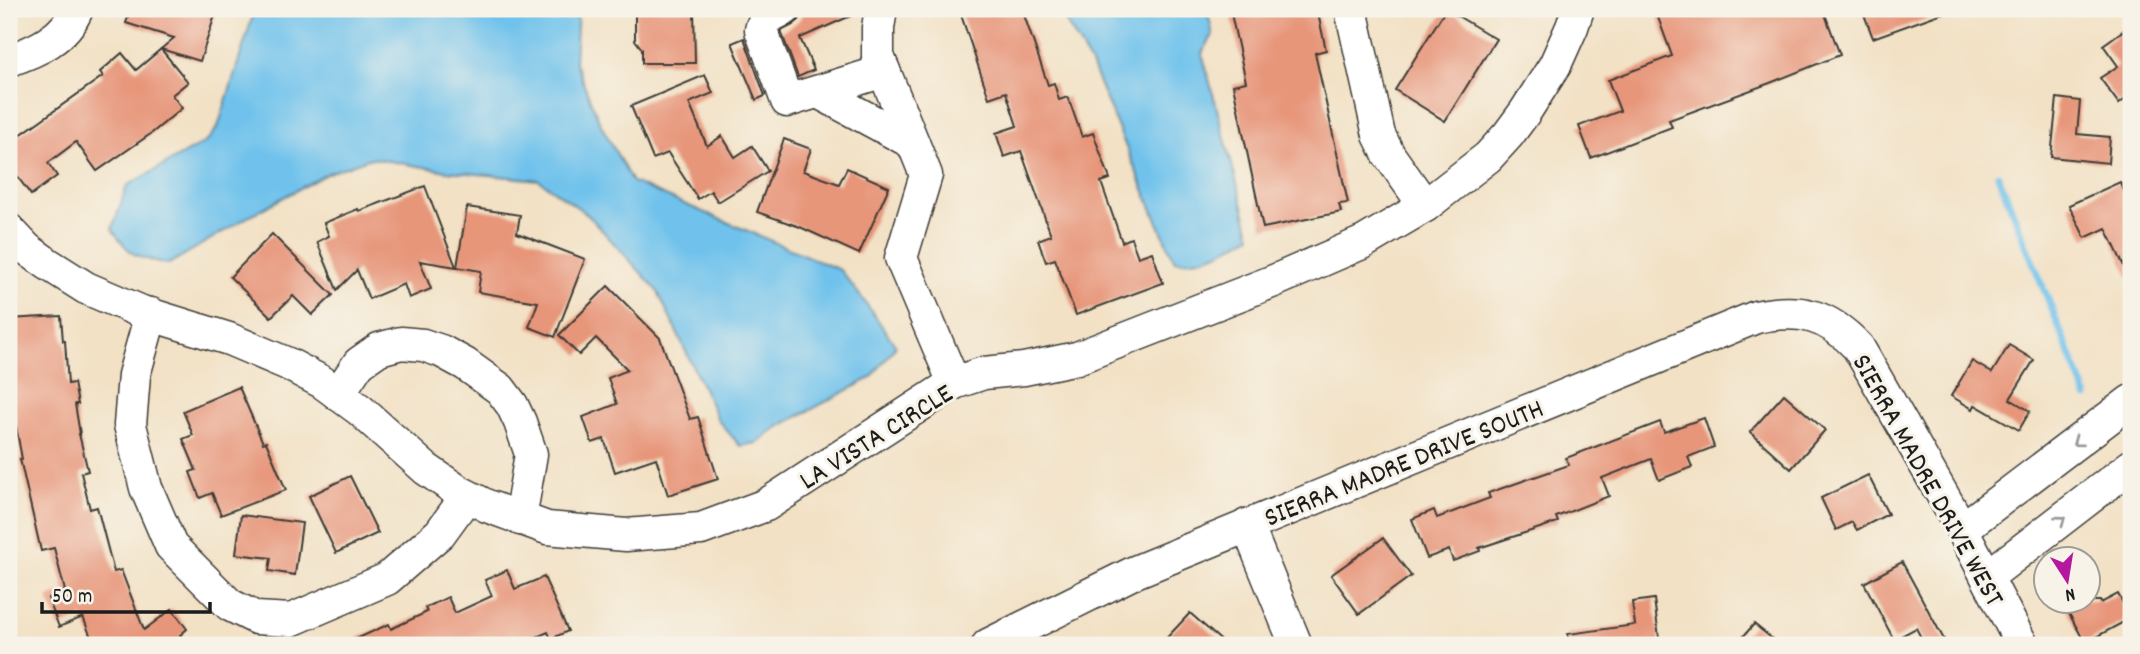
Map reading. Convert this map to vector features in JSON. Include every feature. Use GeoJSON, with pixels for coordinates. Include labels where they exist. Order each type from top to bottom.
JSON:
{"type":"FeatureCollection","features":[{"type":"Feature","properties":{"kind":"street"},"geometry":{"type":"LineString","coordinates":[[9,60],[29,54],[59,36],[77,9]]}},
{"type":"Feature","properties":{"kind":"street"},"geometry":{"type":"LineString","coordinates":[[785,9],[766,19],[761,30],[787,101],[884,71]]}},
{"type":"Feature","properties":{"kind":"street"},"geometry":{"type":"LineString","coordinates":[[1351,9],[1379,135],[1389,155],[1424,206]]}},
{"type":"Feature","properties":{"kind":"street","name":"LA VISTA CIRCLE"},"geometry":{"type":"LineString","coordinates":[[151,314],[229,339],[322,382],[398,441],[426,469],[467,496],[520,519],[547,528],[626,535],[701,529],[766,505],[954,383],[984,373],[1024,369],[1077,358],[1364,242],[1424,206],[1488,157],[1525,112],[1555,65],[1578,9]]}},
{"type":"Feature","properties":{"kind":"street"},"geometry":{"type":"LineString","coordinates":[[881,10],[878,56],[926,175],[901,258],[954,383]]}},
{"type":"Feature","properties":{"kind":"street"},"geometry":{"type":"LineString","coordinates":[[818,92],[913,143]]}},
{"type":"Feature","properties":{"kind":"street"},"geometry":{"type":"LineString","coordinates":[[9,230],[48,264],[86,288],[151,314],[134,375],[130,425],[146,488],[171,546],[229,605],[256,618],[291,620],[387,579],[440,533],[467,496]]}},
{"type":"Feature","properties":{"kind":"street","name":"SIERRA MADRE DRIVE SOUTH"},"geometry":{"type":"LineString","coordinates":[[988,645],[1135,572],[1755,317],[1781,312],[1807,314],[1827,322]]}},
{"type":"Feature","properties":{"kind":"street","name":"SIERRA MADRE DRIVE WEST"},"geometry":{"type":"LineString","coordinates":[[1827,322],[1844,332],[1858,347],[1962,529],[2022,645]]}},
{"type":"Feature","properties":{"kind":"street"},"geometry":{"type":"LineString","coordinates":[[338,394],[359,363],[379,349],[401,343],[424,345],[465,364],[500,389],[520,422],[531,454],[520,519]]}},
{"type":"Feature","properties":{"kind":"street"},"geometry":{"type":"LineString","coordinates":[[1962,529],[2128,409]]}},
{"type":"Feature","properties":{"kind":"street"},"geometry":{"type":"LineString","coordinates":[[1987,577],[2131,466]]}},
{"type":"Feature","properties":{"kind":"street"},"geometry":{"type":"LineString","coordinates":[[1247,525],[1296,645]]}},
{"type":"Feature","properties":{"kind":"water"},"geometry":{"type":"Polygon","coordinates":[[[255,9],[578,9],[575,63],[600,123],[632,182],[840,270],[896,346],[871,378],[778,427],[757,443],[740,446],[718,420],[657,290],[587,214],[539,180],[447,171],[371,158],[328,173],[169,264],[136,255],[112,229],[127,186],[207,141],[218,127],[255,9]]]}},
{"type":"Feature","properties":{"kind":"water"},"geometry":{"type":"Polygon","coordinates":[[[1058,9],[1207,9],[1213,35],[1202,53],[1251,236],[1205,258],[1174,260],[1090,62],[1058,9]]]}},
{"type":"Feature","properties":{"kind":"building"},"geometry":{"type":"Polygon","coordinates":[[[131,9],[217,9],[200,61],[161,49],[174,38],[126,23],[131,9]]]}},
{"type":"Feature","properties":{"kind":"building"},"geometry":{"type":"Polygon","coordinates":[[[635,9],[694,9],[695,63],[642,63],[642,49],[635,40],[635,9]]]}},
{"type":"Feature","properties":{"kind":"building"},"geometry":{"type":"Polygon","coordinates":[[[811,9],[862,11],[800,38],[814,70],[798,77],[781,31],[799,20],[803,12],[811,9]]]}},
{"type":"Feature","properties":{"kind":"building"},"geometry":{"type":"Polygon","coordinates":[[[959,9],[1022,9],[1048,85],[1054,83],[1059,100],[1068,97],[1082,137],[1093,133],[1110,179],[1101,182],[1122,242],[1131,238],[1138,257],[1152,252],[1163,283],[1076,315],[1055,259],[1046,262],[1038,240],[1051,235],[1021,151],[1004,157],[996,133],[1017,126],[1006,92],[989,98],[959,9]]]}},
{"type":"Feature","properties":{"kind":"building"},"geometry":{"type":"Polygon","coordinates":[[[1230,9],[1317,9],[1326,50],[1315,53],[1348,203],[1339,204],[1341,212],[1263,228],[1233,85],[1246,82],[1230,9]]]}},
{"type":"Feature","properties":{"kind":"building"},"geometry":{"type":"Polygon","coordinates":[[[1446,9],[1496,39],[1445,121],[1395,90],[1446,9]]]}},
{"type":"Feature","properties":{"kind":"building"},"geometry":{"type":"Polygon","coordinates":[[[1655,9],[1823,9],[1840,55],[1669,120],[1672,127],[1591,158],[1579,126],[1620,111],[1608,80],[1672,56],[1655,9]]]}},
{"type":"Feature","properties":{"kind":"building"},"geometry":{"type":"Polygon","coordinates":[[[1862,9],[1948,9],[1948,11],[1873,38],[1862,9]]]}},
{"type":"Feature","properties":{"kind":"building"},"geometry":{"type":"Polygon","coordinates":[[[2131,25],[2131,95],[2119,104],[2100,78],[2118,66],[2103,45],[2131,25]]]}},
{"type":"Feature","properties":{"kind":"building"},"geometry":{"type":"Polygon","coordinates":[[[744,38],[765,96],[756,100],[732,43],[744,38]]]}},
{"type":"Feature","properties":{"kind":"building"},"geometry":{"type":"Polygon","coordinates":[[[161,49],[188,82],[172,95],[182,108],[152,133],[97,171],[76,142],[48,163],[57,176],[31,195],[9,165],[9,119],[20,135],[103,76],[100,72],[122,53],[136,70],[161,49]]]}},
{"type":"Feature","properties":{"kind":"building"},"geometry":{"type":"Polygon","coordinates":[[[705,75],[713,93],[689,103],[707,146],[722,136],[735,157],[752,146],[768,171],[718,202],[711,191],[698,199],[668,153],[653,159],[631,106],[705,75]]]}},
{"type":"Feature","properties":{"kind":"building"},"geometry":{"type":"Polygon","coordinates":[[[2057,98],[2080,101],[2077,134],[2110,137],[2108,163],[2051,157],[2057,98]]]}},
{"type":"Feature","properties":{"kind":"building"},"geometry":{"type":"Polygon","coordinates":[[[784,139],[811,149],[803,171],[839,184],[847,168],[889,187],[859,254],[800,227],[757,212],[784,139]]]}},
{"type":"Feature","properties":{"kind":"building"},"geometry":{"type":"Polygon","coordinates":[[[2120,182],[2131,206],[2131,281],[2106,228],[2085,238],[2069,205],[2120,182]]]}},
{"type":"Feature","properties":{"kind":"building"},"geometry":{"type":"Polygon","coordinates":[[[425,186],[456,267],[420,261],[431,289],[409,298],[404,284],[369,299],[357,270],[337,290],[317,242],[329,236],[324,223],[425,186]]]}},
{"type":"Feature","properties":{"kind":"building"},"geometry":{"type":"Polygon","coordinates":[[[467,207],[520,215],[517,233],[585,259],[555,337],[529,327],[538,302],[478,292],[481,271],[457,267],[467,207]]]}},
{"type":"Feature","properties":{"kind":"building"},"geometry":{"type":"Polygon","coordinates":[[[272,234],[333,295],[312,315],[293,296],[271,317],[230,277],[272,234]]]}},
{"type":"Feature","properties":{"kind":"building"},"geometry":{"type":"Polygon","coordinates":[[[608,286],[660,338],[690,419],[698,417],[718,479],[668,495],[656,458],[615,472],[604,439],[592,443],[583,417],[617,404],[608,378],[628,370],[596,338],[579,355],[559,335],[608,286]]]}},
{"type":"Feature","properties":{"kind":"building"},"geometry":{"type":"Polygon","coordinates":[[[61,316],[68,384],[74,383],[79,434],[88,471],[81,473],[90,509],[97,507],[114,572],[121,570],[144,630],[172,609],[187,629],[180,635],[188,645],[94,645],[83,617],[59,627],[48,598],[65,591],[54,548],[41,551],[20,459],[9,388],[9,319],[61,316]]]}},
{"type":"Feature","properties":{"kind":"building"},"geometry":{"type":"Polygon","coordinates":[[[2009,345],[2034,360],[2010,399],[2030,411],[2019,430],[1975,405],[1973,409],[1951,396],[1972,361],[1992,373],[2009,345]]]}},
{"type":"Feature","properties":{"kind":"building"},"geometry":{"type":"Polygon","coordinates":[[[239,387],[286,490],[221,515],[212,493],[200,498],[190,472],[196,470],[183,439],[193,435],[183,411],[239,387]]]}},
{"type":"Feature","properties":{"kind":"building"},"geometry":{"type":"Polygon","coordinates":[[[1784,394],[1825,430],[1791,469],[1750,432],[1784,394]]]}},
{"type":"Feature","properties":{"kind":"building"},"geometry":{"type":"Polygon","coordinates":[[[1704,418],[1714,447],[1688,457],[1692,467],[1659,480],[1651,459],[1602,478],[1609,496],[1556,517],[1558,522],[1479,548],[1480,551],[1453,561],[1449,550],[1427,558],[1412,519],[1434,510],[1437,518],[1490,498],[1488,493],[1569,465],[1566,458],[1660,422],[1664,432],[1704,418]]]}},
{"type":"Feature","properties":{"kind":"building"},"geometry":{"type":"Polygon","coordinates":[[[1868,475],[1888,514],[1857,530],[1852,522],[1836,530],[1821,498],[1868,475]]]}},
{"type":"Feature","properties":{"kind":"building"},"geometry":{"type":"Polygon","coordinates":[[[350,476],[378,533],[336,553],[309,496],[350,476]]]}},
{"type":"Feature","properties":{"kind":"building"},"geometry":{"type":"Polygon","coordinates":[[[241,515],[302,523],[295,575],[269,571],[271,558],[236,554],[241,515]]]}},
{"type":"Feature","properties":{"kind":"building"},"geometry":{"type":"Polygon","coordinates":[[[1383,538],[1411,576],[1359,614],[1331,575],[1383,538]]]}},
{"type":"Feature","properties":{"kind":"building"},"geometry":{"type":"Polygon","coordinates":[[[1902,562],[1947,645],[1925,645],[1916,628],[1894,640],[1864,583],[1902,562]]]}},
{"type":"Feature","properties":{"kind":"building"},"geometry":{"type":"Polygon","coordinates":[[[507,570],[515,589],[544,577],[568,631],[551,639],[548,632],[518,645],[343,645],[389,624],[391,629],[427,612],[425,608],[448,597],[455,613],[492,596],[485,580],[507,570]]]}},
{"type":"Feature","properties":{"kind":"building"},"geometry":{"type":"Polygon","coordinates":[[[2118,594],[2131,618],[2085,643],[2070,616],[2102,616],[2102,602],[2118,594]]]}},
{"type":"Feature","properties":{"kind":"building"},"geometry":{"type":"Polygon","coordinates":[[[1654,599],[1660,645],[1568,645],[1568,634],[1635,625],[1632,602],[1654,599]]]}},
{"type":"Feature","properties":{"kind":"building"},"geometry":{"type":"Polygon","coordinates":[[[1190,613],[1226,645],[1160,645],[1190,613]]]}},
{"type":"Feature","properties":{"kind":"building"},"geometry":{"type":"Polygon","coordinates":[[[1754,624],[1780,645],[1736,645],[1754,624]]]}},
{"type":"Feature","properties":{"kind":"waterway"},"geometry":{"type":"LineString","coordinates":[[1998,175],[2087,397]]}}]}
